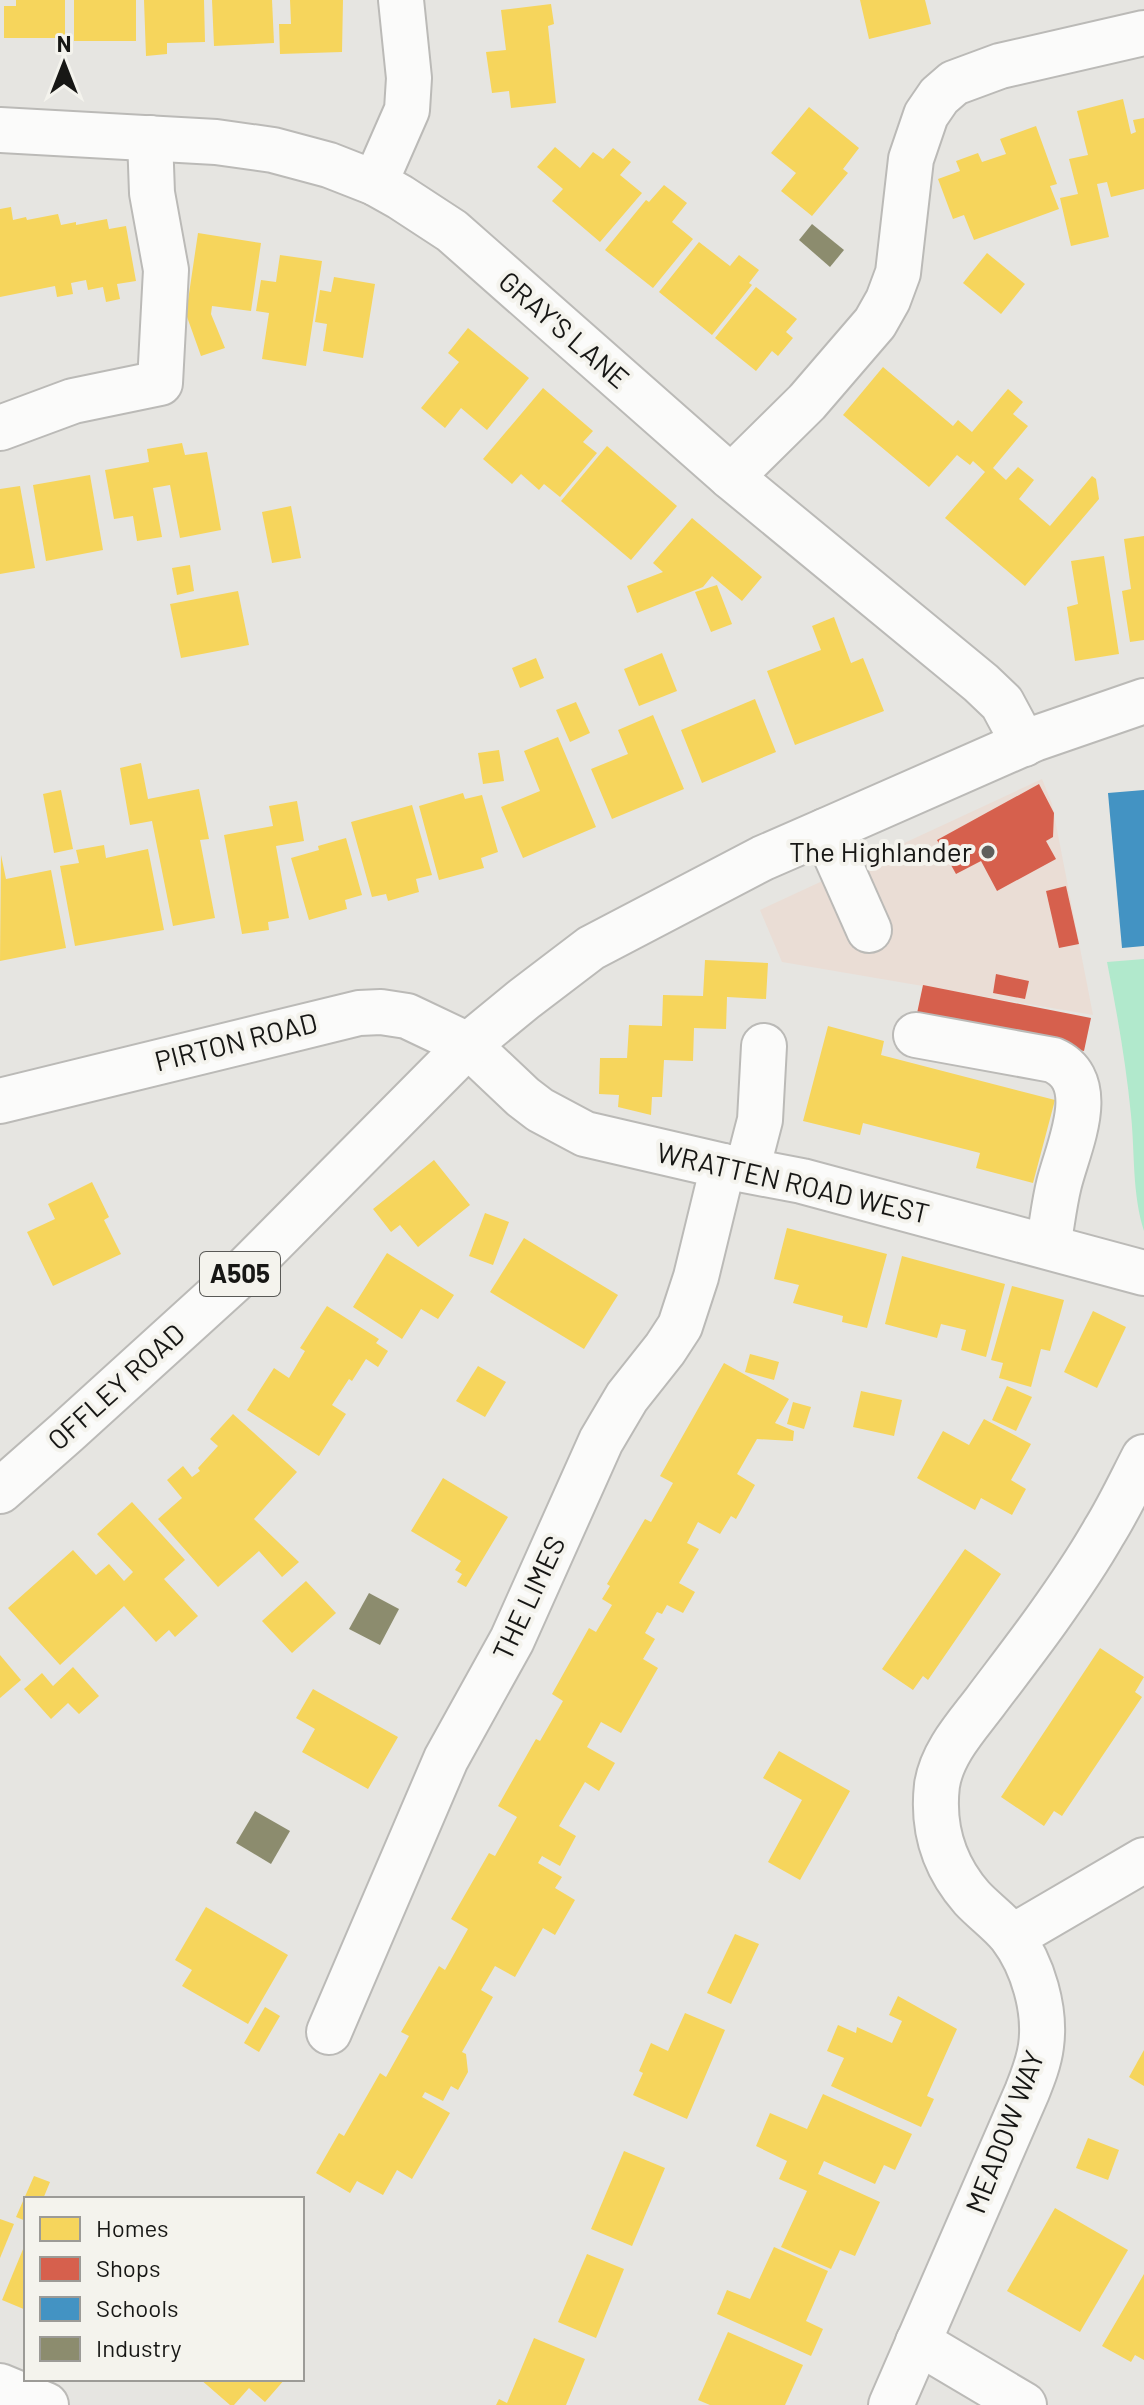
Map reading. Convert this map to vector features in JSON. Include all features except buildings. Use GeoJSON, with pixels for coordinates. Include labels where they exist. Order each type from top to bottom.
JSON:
{"type":"FeatureCollection","features":[{"type":"Feature","properties":{"kind":"street"},"geometry":{"type":"LineString","coordinates":[[375,183],[407,110],[409,78],[401,0]]}},
{"type":"Feature","properties":{"kind":"street"},"geometry":{"type":"LineString","coordinates":[[731,477],[807,402],[875,323],[888,300],[898,273],[911,159],[926,115],[939,96],[954,83],[1000,66],[1144,33]]}},
{"type":"Feature","properties":{"kind":"street","name":"GRAY'S LANE"},"geometry":{"type":"LineString","coordinates":[[0,130],[216,142],[273,150],[329,165],[375,183],[400,197],[452,231],[731,477],[981,683],[1002,703],[1024,744]]}},
{"type":"Feature","properties":{"kind":"street"},"geometry":{"type":"LineString","coordinates":[[0,428],[73,401],[160,383],[166,270],[152,193],[150,138]]}},
{"type":"Feature","properties":{"kind":"street","name":"A505"},"geometry":{"type":"LineString","coordinates":[[468,1045],[591,948],[763,858],[1024,744],[1144,701]]}},
{"type":"Feature","properties":{"kind":"street"},"geometry":{"type":"LineString","coordinates":[[825,831],[869,930]]}},
{"type":"Feature","properties":{"kind":"street","name":"PIRTON ROAD"},"geometry":{"type":"LineString","coordinates":[[0,1101],[359,1013],[407,1016],[468,1045]]}},
{"type":"Feature","properties":{"kind":"street"},"geometry":{"type":"LineString","coordinates":[[916,1035],[1053,1060],[1063,1064],[1075,1078],[1079,1112],[1058,1187],[1048,1246]]}},
{"type":"Feature","properties":{"kind":"street","name":"WRATTEN ROAD WEST"},"geometry":{"type":"LineString","coordinates":[[468,1045],[540,1110],[585,1134],[802,1181],[1144,1273]]}},
{"type":"Feature","properties":{"kind":"street","name":"OFFLEY ROAD"},"geometry":{"type":"LineString","coordinates":[[0,1491],[242,1273],[468,1045]]}},
{"type":"Feature","properties":{"kind":"street","name":"THE LIMES"},"geometry":{"type":"LineString","coordinates":[[329,2032],[446,1759],[512,1640],[601,1441],[627,1397],[680,1326],[735,1168],[760,1120],[764,1046]]}},
{"type":"Feature","properties":{"kind":"street","name":"MEADOW WAY"},"geometry":{"type":"LineString","coordinates":[[891,2405],[1038,2066],[1042,2045],[1032,1974],[1012,1937],[971,1897],[950,1868],[942,1849],[937,1829],[937,1785],[943,1763],[963,1731],[1047,1618],[1105,1532],[1144,1457]]}},
{"type":"Feature","properties":{"kind":"street"},"geometry":{"type":"LineString","coordinates":[[1012,1937],[1144,1860]]}},
{"type":"Feature","properties":{"kind":"street"},"geometry":{"type":"LineString","coordinates":[[918,2342],[1024,2405]]}},
{"type":"Feature","properties":{"kind":"street"},"geometry":{"type":"LineString","coordinates":[[0,2386],[46,2405]]}},
{"type":"Feature","properties":{"kind":"shaded area"},"geometry":{"type":"Polygon","coordinates":[[[1042,779],[1052,804],[1093,1015],[782,962],[760,910],[1042,779]]]}},
{"type":"Feature","properties":{"kind":"green space"},"geometry":{"type":"Polygon","coordinates":[[[1144,959],[1144,1231],[1136,1188],[1127,1076],[1107,962],[1144,959]]]}},
{"type":"Feature","properties":{"kind":"place","name":"The Highlander"},"geometry":{"type":"Point","coordinates":[988,852]}}]}
